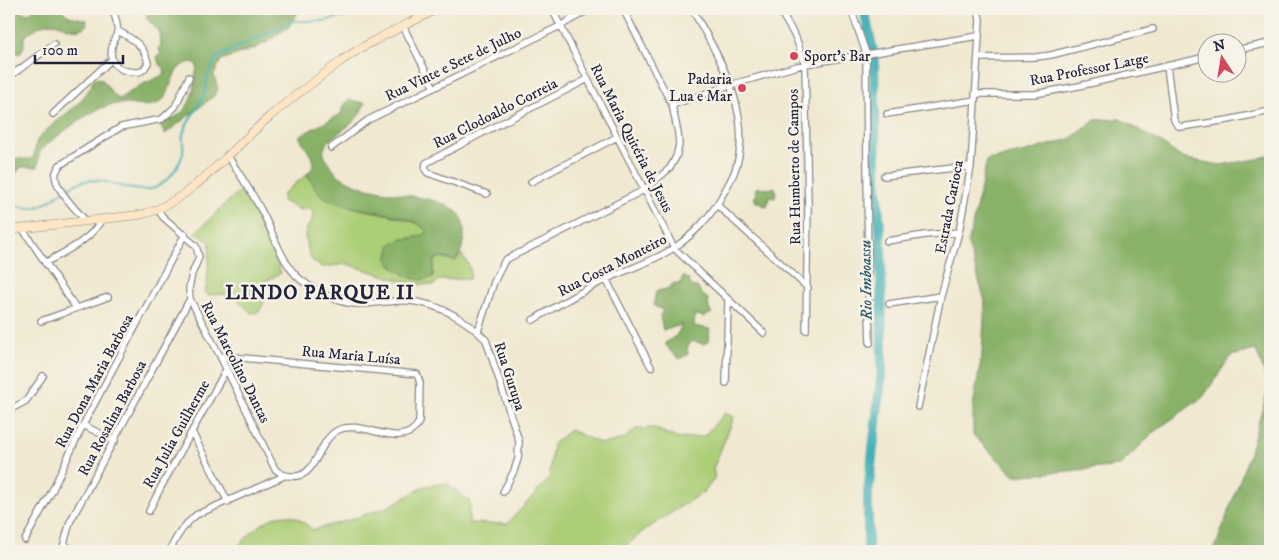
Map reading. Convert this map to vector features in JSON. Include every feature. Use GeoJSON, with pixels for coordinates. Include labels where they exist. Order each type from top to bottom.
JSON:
{"type":"FeatureCollection","features":[{"type":"Feature","properties":{"kind":"main road"},"geometry":{"type":"LineString","coordinates":[[9,230],[151,213],[158,210],[188,191],[269,117],[338,63],[437,9]]}},
{"type":"Feature","properties":{"kind":"street"},"geometry":{"type":"LineString","coordinates":[[53,114],[111,60],[111,50],[118,31],[113,9]]}},
{"type":"Feature","properties":{"kind":"street","name":"Rua Maria Quitéria de Jesus"},"geometry":{"type":"LineString","coordinates":[[552,9],[674,248],[764,333]]}},
{"type":"Feature","properties":{"kind":"street","name":"Rua Vinte e Sete de Julho"},"geometry":{"type":"LineString","coordinates":[[331,148],[368,120],[560,26],[590,9]]}},
{"type":"Feature","properties":{"kind":"street"},"geometry":{"type":"LineString","coordinates":[[478,331],[494,282],[505,260],[644,190],[670,168],[676,157],[679,145],[672,106],[623,9]]}},
{"type":"Feature","properties":{"kind":"street","name":"Rua Costa Monteiro"},"geometry":{"type":"LineString","coordinates":[[533,320],[606,279],[659,257],[674,248],[688,237],[717,205],[734,174],[740,145],[739,123],[730,85],[712,44],[692,9]]}},
{"type":"Feature","properties":{"kind":"street","name":"Rua Humberto de Campos"},"geometry":{"type":"LineString","coordinates":[[779,9],[796,38],[805,64],[808,288],[806,330]]}},
{"type":"Feature","properties":{"kind":"street"},"geometry":{"type":"LineString","coordinates":[[851,9],[868,53],[868,285],[870,343]]}},
{"type":"Feature","properties":{"kind":"street","name":"Estrada Carioca"},"geometry":{"type":"LineString","coordinates":[[918,407],[941,296],[959,232],[971,166],[980,20],[978,9]]}},
{"type":"Feature","properties":{"kind":"street"},"geometry":{"type":"LineString","coordinates":[[403,26],[434,88]]}},
{"type":"Feature","properties":{"kind":"street"},"geometry":{"type":"LineString","coordinates":[[978,58],[1036,58],[1153,29]]}},
{"type":"Feature","properties":{"kind":"street"},"geometry":{"type":"LineString","coordinates":[[111,60],[120,68],[135,72],[145,69],[148,63],[139,44],[118,31]]}},
{"type":"Feature","properties":{"kind":"street"},"geometry":{"type":"LineString","coordinates":[[672,106],[730,85],[805,64],[978,36]]}},
{"type":"Feature","properties":{"kind":"street"},"geometry":{"type":"LineString","coordinates":[[1246,48],[1270,43]]}},
{"type":"Feature","properties":{"kind":"street"},"geometry":{"type":"LineString","coordinates":[[9,77],[54,44]]}},
{"type":"Feature","properties":{"kind":"street","name":"Rua Professor Latge"},"geometry":{"type":"LineString","coordinates":[[887,114],[975,97],[1034,94],[1079,86],[1196,59]]}},
{"type":"Feature","properties":{"kind":"street"},"geometry":{"type":"LineString","coordinates":[[1167,66],[1174,120],[1181,127],[1186,128],[1220,122],[1270,111]]}},
{"type":"Feature","properties":{"kind":"street"},"geometry":{"type":"LineString","coordinates":[[86,221],[59,188],[56,174],[60,165],[121,127],[151,122],[169,114],[175,108],[188,77]]}},
{"type":"Feature","properties":{"kind":"street","name":"Rua Clodoaldo Correia"},"geometry":{"type":"LineString","coordinates":[[487,194],[428,173],[425,169],[426,164],[486,130],[588,79]]}},
{"type":"Feature","properties":{"kind":"street"},"geometry":{"type":"LineString","coordinates":[[531,182],[617,137]]}},
{"type":"Feature","properties":{"kind":"street","name":"Rua Gurupa"},"geometry":{"type":"LineString","coordinates":[[227,155],[262,211],[291,269],[300,279],[318,291],[346,302],[357,304],[408,300],[424,303],[447,311],[478,331],[486,340],[519,441],[518,459],[514,471],[502,492]]}},
{"type":"Feature","properties":{"kind":"street"},"geometry":{"type":"LineString","coordinates":[[884,176],[971,166]]}},
{"type":"Feature","properties":{"kind":"street"},"geometry":{"type":"LineString","coordinates":[[717,205],[808,288]]}},
{"type":"Feature","properties":{"kind":"street","name":"Rua Marcolino Dantas"},"geometry":{"type":"LineString","coordinates":[[158,210],[163,217],[185,234],[196,246],[199,257],[192,274],[190,299],[275,469],[284,476]]}},
{"type":"Feature","properties":{"kind":"street"},"geometry":{"type":"LineString","coordinates":[[45,263],[87,239],[102,219]]}},
{"type":"Feature","properties":{"kind":"street"},"geometry":{"type":"LineString","coordinates":[[22,228],[76,308]]}},
{"type":"Feature","properties":{"kind":"street"},"geometry":{"type":"LineString","coordinates":[[888,241],[926,234],[959,232]]}},
{"type":"Feature","properties":{"kind":"street","name":"Rua Dona Maria Barbosa"},"geometry":{"type":"LineString","coordinates":[[25,540],[185,234]]}},
{"type":"Feature","properties":{"kind":"street"},"geometry":{"type":"LineString","coordinates":[[606,279],[651,367]]}},
{"type":"Feature","properties":{"kind":"street"},"geometry":{"type":"LineString","coordinates":[[890,304],[941,296]]}},
{"type":"Feature","properties":{"kind":"street"},"geometry":{"type":"LineString","coordinates":[[41,321],[108,297]]}},
{"type":"Feature","properties":{"kind":"street","name":"Rua Rosalina Barbosa"},"geometry":{"type":"LineString","coordinates":[[63,549],[70,522],[190,299]]}},
{"type":"Feature","properties":{"kind":"street"},"geometry":{"type":"LineString","coordinates":[[726,383],[728,300]]}},
{"type":"Feature","properties":{"kind":"street","name":"Rua Maria Luísa"},"geometry":{"type":"LineString","coordinates":[[220,356],[417,374],[419,378],[420,418],[417,427],[412,431],[404,435],[392,435],[359,428],[338,430],[323,444],[312,467],[305,474],[298,477],[284,476]]}},
{"type":"Feature","properties":{"kind":"street","name":"Rua Julia Guilherme"},"geometry":{"type":"LineString","coordinates":[[149,512],[226,370]]}},
{"type":"Feature","properties":{"kind":"street"},"geometry":{"type":"LineString","coordinates":[[9,410],[26,401],[43,376]]}},
{"type":"Feature","properties":{"kind":"street"},"geometry":{"type":"LineString","coordinates":[[83,426],[115,441]]}},
{"type":"Feature","properties":{"kind":"street"},"geometry":{"type":"LineString","coordinates":[[192,432],[228,502]]}},
{"type":"Feature","properties":{"kind":"street"},"geometry":{"type":"LineString","coordinates":[[172,548],[180,531],[196,515],[284,476]]}},
{"type":"Feature","properties":{"kind":"street"},"geometry":{"type":"LineString","coordinates":[[63,549],[76,551]]}},
{"type":"Feature","properties":{"kind":"green space"},"geometry":{"type":"Polygon","coordinates":[[[14,9],[28,14],[33,9],[64,9],[63,11],[69,16],[87,20],[86,26],[73,29],[48,23],[40,26],[24,37],[24,46],[20,54],[9,50],[9,18],[14,9]]]}},
{"type":"Feature","properties":{"kind":"green space"},"geometry":{"type":"Polygon","coordinates":[[[158,9],[298,9],[299,11],[288,28],[269,41],[256,48],[221,60],[214,75],[218,89],[214,96],[165,134],[160,124],[185,109],[192,95],[197,67],[192,62],[184,64],[179,68],[168,93],[160,102],[148,106],[116,104],[93,112],[76,122],[45,146],[39,153],[38,167],[21,167],[9,181],[9,155],[17,159],[32,159],[37,140],[78,104],[90,88],[94,78],[102,79],[119,99],[139,86],[165,74],[164,68],[159,64],[157,57],[161,53],[158,48],[161,46],[160,32],[147,19],[146,15],[154,13],[158,9]]]}},
{"type":"Feature","properties":{"kind":"green space"},"geometry":{"type":"Polygon","coordinates":[[[350,100],[365,103],[351,124],[330,140],[324,150],[326,159],[339,176],[368,188],[436,201],[456,211],[461,218],[464,232],[460,254],[455,261],[442,257],[434,260],[433,277],[421,280],[411,278],[397,270],[387,259],[391,244],[402,239],[419,237],[428,232],[418,224],[405,218],[345,206],[332,201],[320,194],[307,174],[313,167],[312,158],[299,136],[341,114],[343,105],[350,100]]]}},
{"type":"Feature","properties":{"kind":"green space"},"geometry":{"type":"Polygon","coordinates":[[[1120,119],[1160,142],[1182,158],[1220,165],[1270,155],[1270,551],[1214,551],[1249,455],[1269,386],[1256,350],[1231,356],[1203,397],[1155,431],[1120,466],[1015,476],[973,435],[973,406],[982,354],[985,301],[968,244],[987,160],[1022,153],[1070,139],[1095,120],[1120,119]]]}},
{"type":"Feature","properties":{"kind":"green space"},"geometry":{"type":"Polygon","coordinates":[[[307,174],[319,193],[359,209],[418,223],[428,232],[419,237],[402,239],[433,277],[434,260],[442,257],[455,261],[461,254],[470,269],[469,279],[439,280],[434,285],[412,284],[347,264],[321,267],[311,259],[306,241],[305,234],[312,220],[313,212],[309,209],[300,210],[282,201],[283,194],[307,174]]]}},
{"type":"Feature","properties":{"kind":"green space"},"geometry":{"type":"Polygon","coordinates":[[[759,187],[768,189],[775,187],[775,198],[769,197],[767,207],[756,202],[754,197],[757,196],[755,189],[759,187]]]}},
{"type":"Feature","properties":{"kind":"green space"},"geometry":{"type":"Polygon","coordinates":[[[238,192],[247,192],[281,273],[260,284],[264,298],[259,312],[251,313],[232,294],[208,295],[204,292],[207,286],[210,242],[195,233],[238,192]]]}},
{"type":"Feature","properties":{"kind":"green space"},"geometry":{"type":"Polygon","coordinates":[[[683,276],[689,280],[691,286],[697,287],[708,299],[709,309],[712,313],[703,317],[695,314],[694,326],[710,329],[708,342],[703,344],[692,341],[687,348],[688,354],[680,359],[671,352],[665,343],[676,336],[682,325],[663,330],[660,316],[663,310],[654,306],[654,302],[656,291],[667,289],[674,283],[680,284],[683,276]]]}},
{"type":"Feature","properties":{"kind":"green space"},"geometry":{"type":"Polygon","coordinates":[[[725,413],[734,417],[713,469],[715,477],[706,490],[642,532],[621,551],[233,551],[262,524],[279,516],[288,515],[297,518],[313,530],[390,506],[425,486],[447,483],[470,502],[469,523],[507,524],[549,479],[553,444],[570,430],[602,444],[624,439],[636,429],[653,428],[679,439],[704,436],[725,413]]]}},
{"type":"Feature","properties":{"kind":"waterway","name":"Rio Imboassu"},"geometry":{"type":"LineString","coordinates":[[9,202],[21,207],[32,208],[40,206],[73,185],[92,180],[143,190],[157,187],[167,180],[181,159],[183,134],[202,99],[208,76],[216,58],[292,21],[323,21],[343,17],[352,9]]}},
{"type":"Feature","properties":{"kind":"waterway","name":"Rio Imboassu"},"geometry":{"type":"LineString","coordinates":[[864,9],[874,56],[876,174],[881,244],[882,370],[868,493],[868,551]]}},
{"type":"Feature","properties":{"kind":"place","name":"Sport's Bar"},"geometry":{"type":"Point","coordinates":[794,56]}},
{"type":"Feature","properties":{"kind":"place","name":"Padaria Lua e Mar"},"geometry":{"type":"Point","coordinates":[742,88]}},
{"type":"Feature","properties":{"kind":"district","name":"LINDO PARQUE II"},"geometry":{"type":"Point","coordinates":[320,292]}}]}
